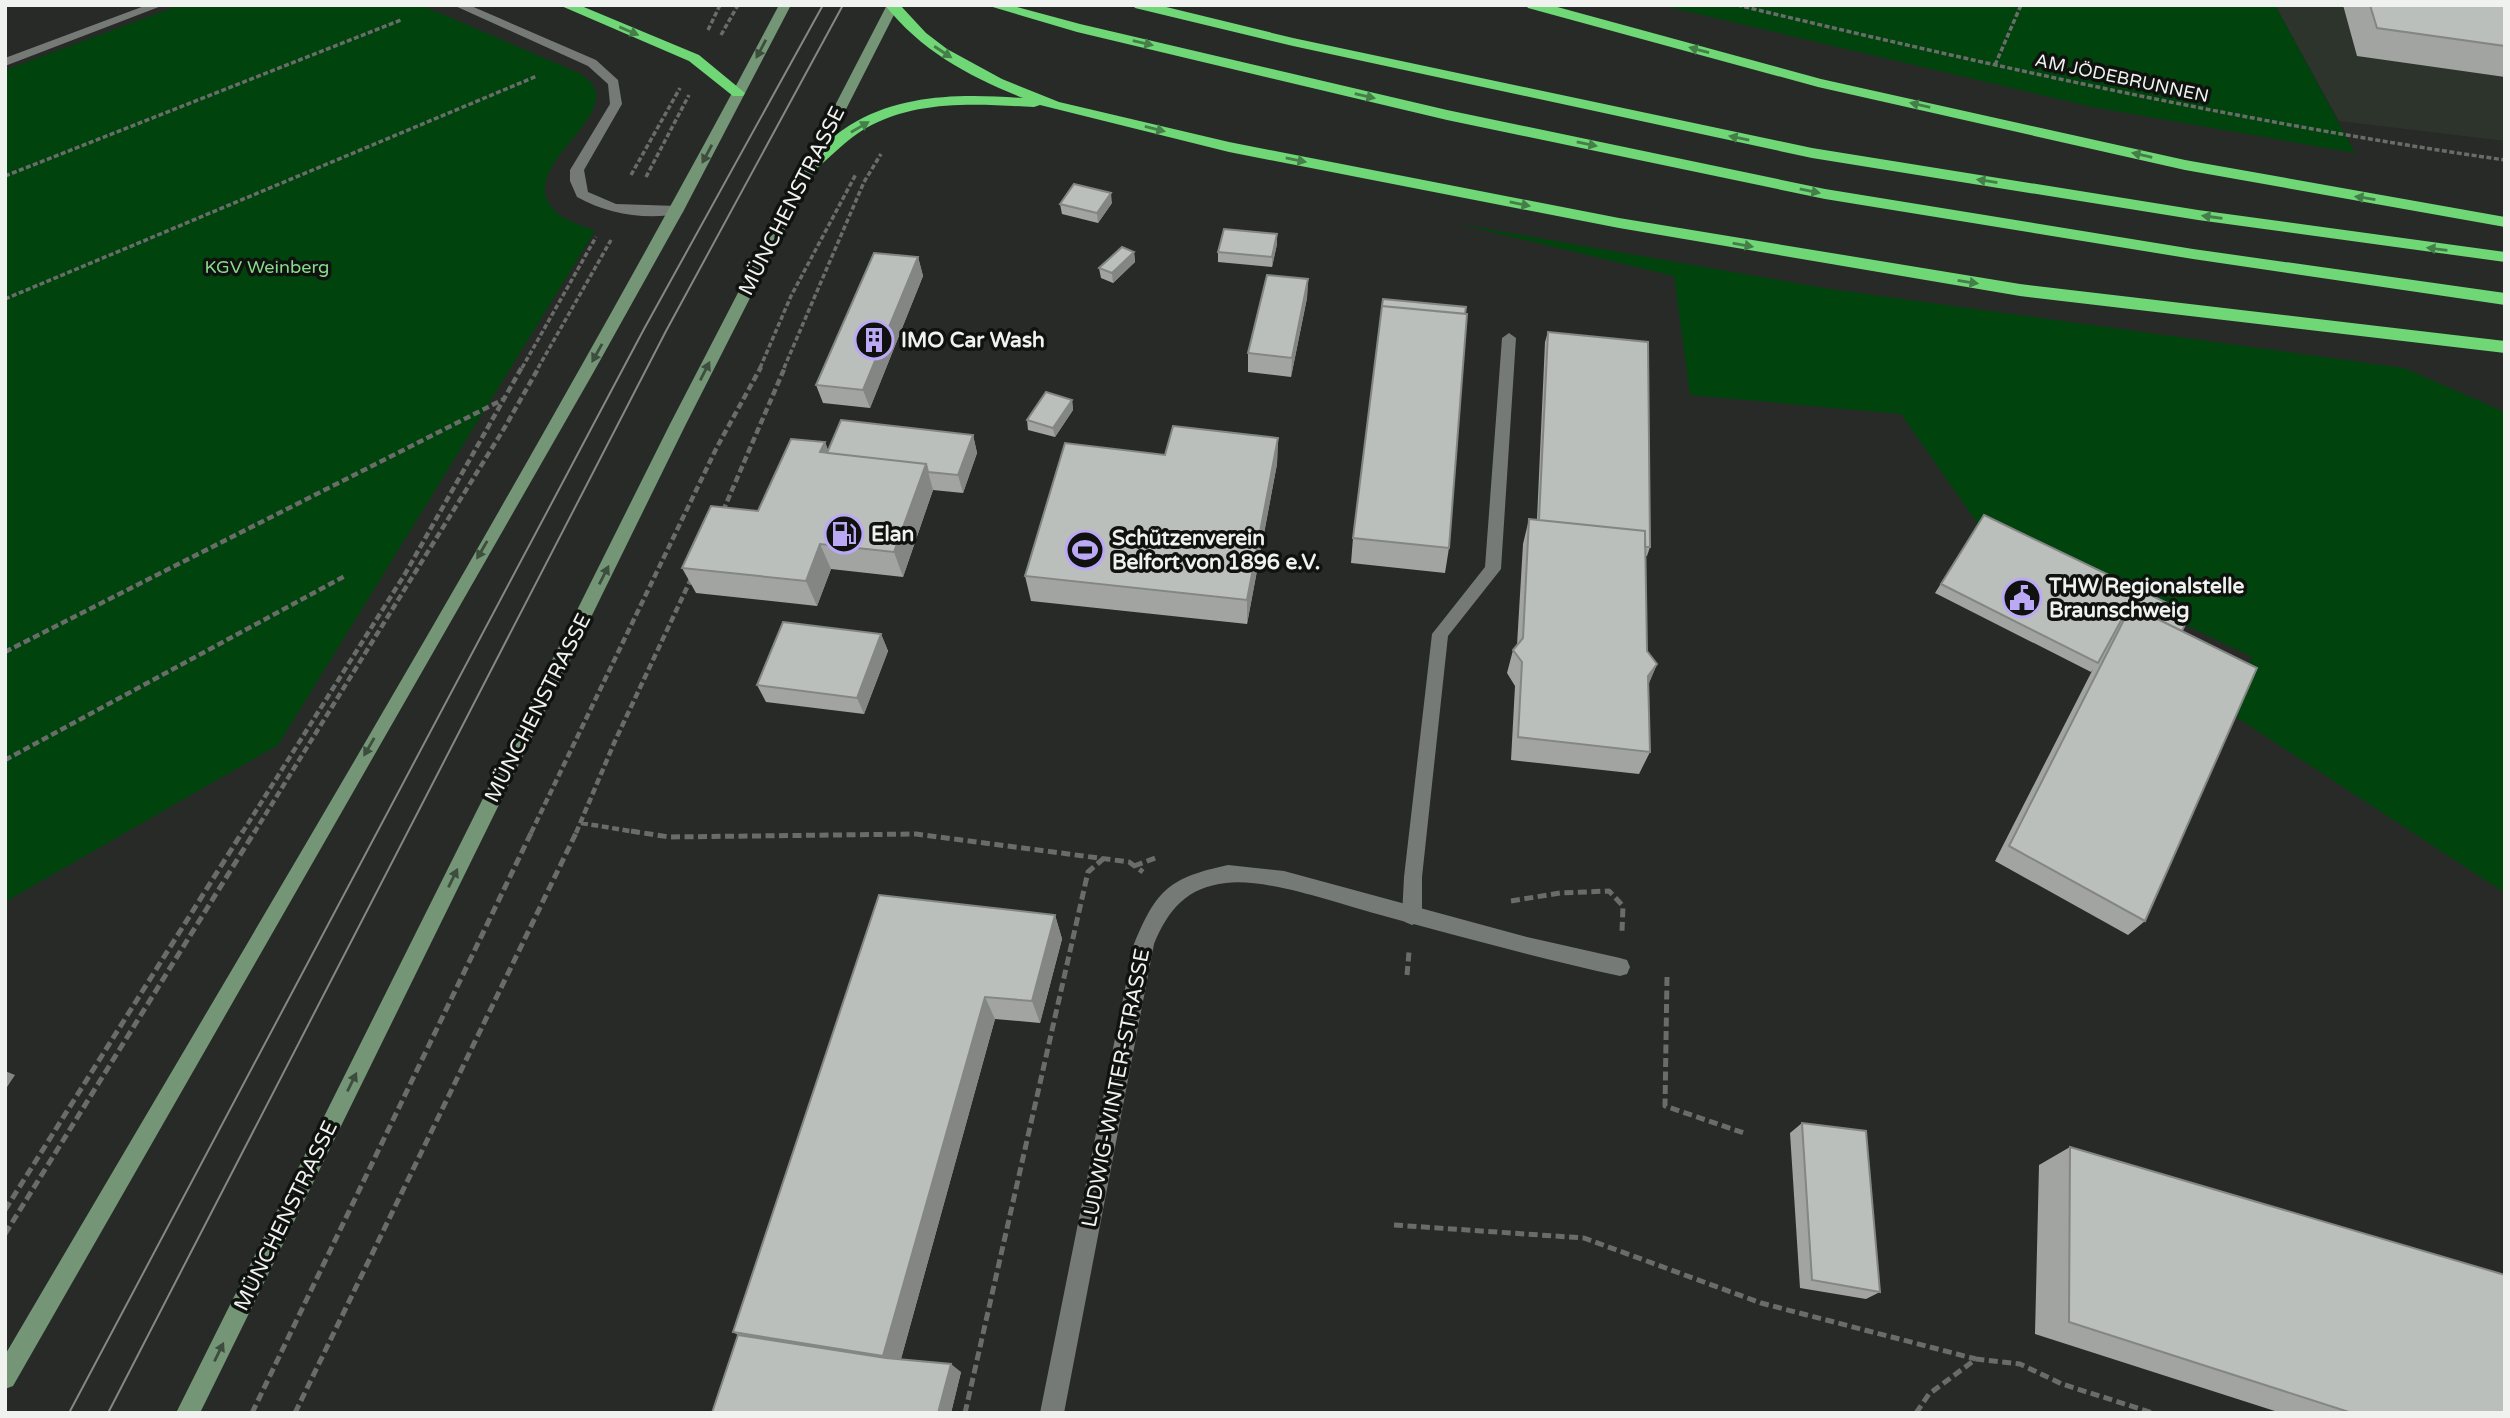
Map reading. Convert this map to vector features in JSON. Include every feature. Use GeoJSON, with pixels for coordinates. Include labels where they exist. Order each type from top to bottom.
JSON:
{"type":"FeatureCollection","features":[{"type":"Feature","properties":{"kind":"highway"},"geometry":{"type":"LineString","coordinates":[[566,5],[699,62],[738,93]]}},
{"type":"Feature","properties":{"kind":"highway"},"geometry":{"type":"LineString","coordinates":[[993,5],[1077,28],[1447,115],[1825,194],[2193,254],[2505,299]]}},
{"type":"Feature","properties":{"kind":"highway"},"geometry":{"type":"LineString","coordinates":[[1140,5],[1293,42],[1812,153],[2289,228],[2505,257]]}},
{"type":"Feature","properties":{"kind":"highway"},"geometry":{"type":"LineString","coordinates":[[1533,5],[1818,83],[2185,165],[2505,222]]}},
{"type":"Feature","properties":{"kind":"highway"},"geometry":{"type":"LineString","coordinates":[[893,6],[921,37],[942,52],[997,82],[1054,105],[1229,147],[1619,223],[2034,292],[2386,335],[2505,346]]}},
{"type":"Feature","properties":{"kind":"highway"},"geometry":{"type":"LineString","coordinates":[[807,169],[839,140],[864,123],[910,107],[988,100],[1054,105]]}},
{"type":"Feature","properties":{"kind":"main road"},"geometry":{"type":"LineString","coordinates":[[5,1378],[677,211],[785,5]]}},
{"type":"Feature","properties":{"kind":"main road","name":"MÜNCHENSTRASSE"},"geometry":{"type":"LineString","coordinates":[[188,1413],[677,426],[893,6]]}},
{"type":"Feature","properties":{"kind":"street"},"geometry":{"type":"LineString","coordinates":[[5,62],[158,5]]}},
{"type":"Feature","properties":{"kind":"street"},"geometry":{"type":"LineString","coordinates":[[459,5],[592,63],[614,83],[616,104],[577,170],[577,181],[582,194],[612,209],[677,211]]}},
{"type":"Feature","properties":{"kind":"street"},"geometry":{"type":"LineString","coordinates":[[1412,916],[1413,877],[1440,634],[1493,569],[1509,338]]}},
{"type":"Feature","properties":{"kind":"street","name":"LUDWIG-WINTER-STRASSE"},"geometry":{"type":"LineString","coordinates":[[1052,1413],[1144,944],[1157,913],[1176,893],[1201,880],[1228,874],[1284,880],[1527,946],[1620,967]]}},
{"type":"Feature","properties":{"kind":"path"},"geometry":{"type":"LineString","coordinates":[[5,1234],[505,427],[627,211],[699,62],[720,5]]}},
{"type":"Feature","properties":{"kind":"path"},"geometry":{"type":"LineString","coordinates":[[5,1210],[405,574],[680,90],[738,5]]}},
{"type":"Feature","properties":{"kind":"path","name":"AM JÖDEBRUNNEN"},"geometry":{"type":"LineString","coordinates":[[1737,5],[1995,65],[2248,118],[2505,160]]}},
{"type":"Feature","properties":{"kind":"path"},"geometry":{"type":"LineString","coordinates":[[1995,65],[2021,5]]}},
{"type":"Feature","properties":{"kind":"path"},"geometry":{"type":"LineString","coordinates":[[5,176],[401,20]]}},
{"type":"Feature","properties":{"kind":"path"},"geometry":{"type":"LineString","coordinates":[[5,299],[542,74]]}},
{"type":"Feature","properties":{"kind":"path"},"geometry":{"type":"LineString","coordinates":[[717,523],[864,183],[910,107]]}},
{"type":"Feature","properties":{"kind":"path"},"geometry":{"type":"LineString","coordinates":[[252,1413],[717,447],[770,350],[791,296],[888,114]]}},
{"type":"Feature","properties":{"kind":"path"},"geometry":{"type":"LineString","coordinates":[[5,652],[504,399]]}},
{"type":"Feature","properties":{"kind":"path"},"geometry":{"type":"LineString","coordinates":[[295,1413],[581,822],[615,741],[694,572]]}},
{"type":"Feature","properties":{"kind":"path"},"geometry":{"type":"LineString","coordinates":[[5,760],[345,576]]}},
{"type":"Feature","properties":{"kind":"path"},"geometry":{"type":"LineString","coordinates":[[581,822],[669,837],[916,834],[1129,862],[1176,893]]}},
{"type":"Feature","properties":{"kind":"path"},"geometry":{"type":"LineString","coordinates":[[965,1413],[1088,872],[1104,859]]}},
{"type":"Feature","properties":{"kind":"path"},"geometry":{"type":"LineString","coordinates":[[1667,977],[1665,1106],[1744,1133]]}},
{"type":"Feature","properties":{"kind":"path"},"geometry":{"type":"LineString","coordinates":[[1394,1225],[1584,1238],[1762,1303],[1976,1359],[2020,1364],[2062,1384],[2153,1413]]}},
{"type":"Feature","properties":{"kind":"path"},"geometry":{"type":"LineString","coordinates":[[1916,1413],[1929,1394],[1976,1359]]}},
{"type":"Feature","properties":{"kind":"shaded area"},"geometry":{"type":"Polygon","coordinates":[[[2275,5],[2505,5],[2505,141],[2339,121],[2275,5]]]}},
{"type":"Feature","properties":{"kind":"green space","name":"KGV Weinberg"},"geometry":{"type":"Polygon","coordinates":[[[180,5],[421,5],[579,73],[595,90],[594,107],[552,167],[546,182],[546,197],[560,215],[595,231],[278,745],[5,902],[5,70],[180,5]]]}},
{"type":"Feature","properties":{"kind":"green space"},"geometry":{"type":"Polygon","coordinates":[[[2275,5],[2355,153],[2092,107],[1664,6],[2275,5]]]}},
{"type":"Feature","properties":{"kind":"green space"},"geometry":{"type":"Polygon","coordinates":[[[1459,224],[1830,289],[2404,368],[2505,412],[2505,893],[2227,711],[2252,657],[1978,524],[1901,414],[1690,395],[1674,276],[1459,224]]]}},
{"type":"Feature","properties":{"kind":"building"},"geometry":{"type":"Polygon","coordinates":[[[2370,5],[2505,5],[2505,46],[2377,28],[2370,5]]]}},
{"type":"Feature","properties":{"kind":"building"},"geometry":{"type":"Polygon","coordinates":[[[1074,184],[1111,193],[1097,213],[1060,204],[1074,184]]]}},
{"type":"Feature","properties":{"kind":"building"},"geometry":{"type":"Polygon","coordinates":[[[1224,229],[1277,234],[1272,257],[1218,252],[1224,229]]]}},
{"type":"Feature","properties":{"kind":"building"},"geometry":{"type":"Polygon","coordinates":[[[1122,247],[1134,252],[1112,273],[1099,268],[1122,247]]]}},
{"type":"Feature","properties":{"kind":"building","name":"IMO Car Wash"},"geometry":{"type":"Polygon","coordinates":[[[874,253],[918,257],[863,390],[816,385],[874,253]]]}},
{"type":"Feature","properties":{"kind":"building"},"geometry":{"type":"Polygon","coordinates":[[[1267,275],[1308,279],[1292,358],[1248,353],[1267,275]]]}},
{"type":"Feature","properties":{"kind":"building"},"geometry":{"type":"Polygon","coordinates":[[[1383,299],[1466,307],[1465,314],[1382,306],[1383,299]]]}},
{"type":"Feature","properties":{"kind":"building"},"geometry":{"type":"Polygon","coordinates":[[[1382,306],[1467,314],[1449,548],[1353,538],[1382,306]]]}},
{"type":"Feature","properties":{"kind":"building"},"geometry":{"type":"Polygon","coordinates":[[[1548,332],[1648,342],[1650,547],[1645,547],[1645,531],[1539,520],[1548,332]]]}},
{"type":"Feature","properties":{"kind":"building"},"geometry":{"type":"Polygon","coordinates":[[[1046,392],[1072,400],[1053,428],[1027,420],[1046,392]]]}},
{"type":"Feature","properties":{"kind":"building"},"geometry":{"type":"Polygon","coordinates":[[[841,420],[973,435],[958,475],[928,472],[926,464],[827,453],[841,420]]]}},
{"type":"Feature","properties":{"kind":"building"},"geometry":{"type":"Polygon","coordinates":[[[1173,426],[1278,438],[1247,600],[1025,576],[1065,443],[1165,455],[1173,426]]]}},
{"type":"Feature","properties":{"kind":"building","name":"Elan"},"geometry":{"type":"Polygon","coordinates":[[[791,439],[825,442],[820,452],[926,464],[894,552],[820,544],[806,581],[682,568],[711,506],[758,511],[791,439]]]}},
{"type":"Feature","properties":{"kind":"building"},"geometry":{"type":"Polygon","coordinates":[[[1984,515],[2190,614],[2182,631],[2131,606],[2098,663],[1941,584],[1984,515]]]}},
{"type":"Feature","properties":{"kind":"building"},"geometry":{"type":"Polygon","coordinates":[[[1529,519],[1645,531],[1647,651],[1657,664],[1648,676],[1650,752],[1518,737],[1522,662],[1513,650],[1523,638],[1529,519]]]}},
{"type":"Feature","properties":{"kind":"building"},"geometry":{"type":"Polygon","coordinates":[[[2131,606],[2257,668],[2145,921],[2009,846],[2131,606]]]}},
{"type":"Feature","properties":{"kind":"building"},"geometry":{"type":"Polygon","coordinates":[[[783,622],[881,634],[857,698],[757,685],[783,622]]]}},
{"type":"Feature","properties":{"kind":"building"},"geometry":{"type":"Polygon","coordinates":[[[879,895],[1055,915],[1032,1001],[985,997],[883,1356],[733,1332],[879,895]]]}},
{"type":"Feature","properties":{"kind":"building"},"geometry":{"type":"Polygon","coordinates":[[[1802,1123],[1866,1131],[1880,1292],[1812,1280],[1802,1123]]]}},
{"type":"Feature","properties":{"kind":"building"},"geometry":{"type":"Polygon","coordinates":[[[2070,1147],[2505,1275],[2505,1413],[2352,1413],[2069,1322],[2070,1147]]]}},
{"type":"Feature","properties":{"kind":"building"},"geometry":{"type":"Polygon","coordinates":[[[738,1335],[886,1358],[951,1364],[938,1413],[712,1413],[738,1335]]]}},
{"type":"Feature","properties":{"kind":"tram line"},"geometry":{"type":"LineString","coordinates":[[69,1413],[644,329],[823,5]]}},
{"type":"Feature","properties":{"kind":"tram line"},"geometry":{"type":"LineString","coordinates":[[108,1413],[666,331],[843,5]]}},
{"type":"Feature","properties":{"kind":"place","name":"IMO Car Wash"},"geometry":{"type":"Point","coordinates":[874,340]}},
{"type":"Feature","properties":{"kind":"place","name":"Elan"},"geometry":{"type":"Point","coordinates":[844,534]}},
{"type":"Feature","properties":{"kind":"place","name":"Schützenverein Belfort von 1896 e.V."},"geometry":{"type":"Point","coordinates":[1085,550]}},
{"type":"Feature","properties":{"kind":"place","name":"THW Regionalstelle Braunschweig"},"geometry":{"type":"Point","coordinates":[2022,598]}}]}
